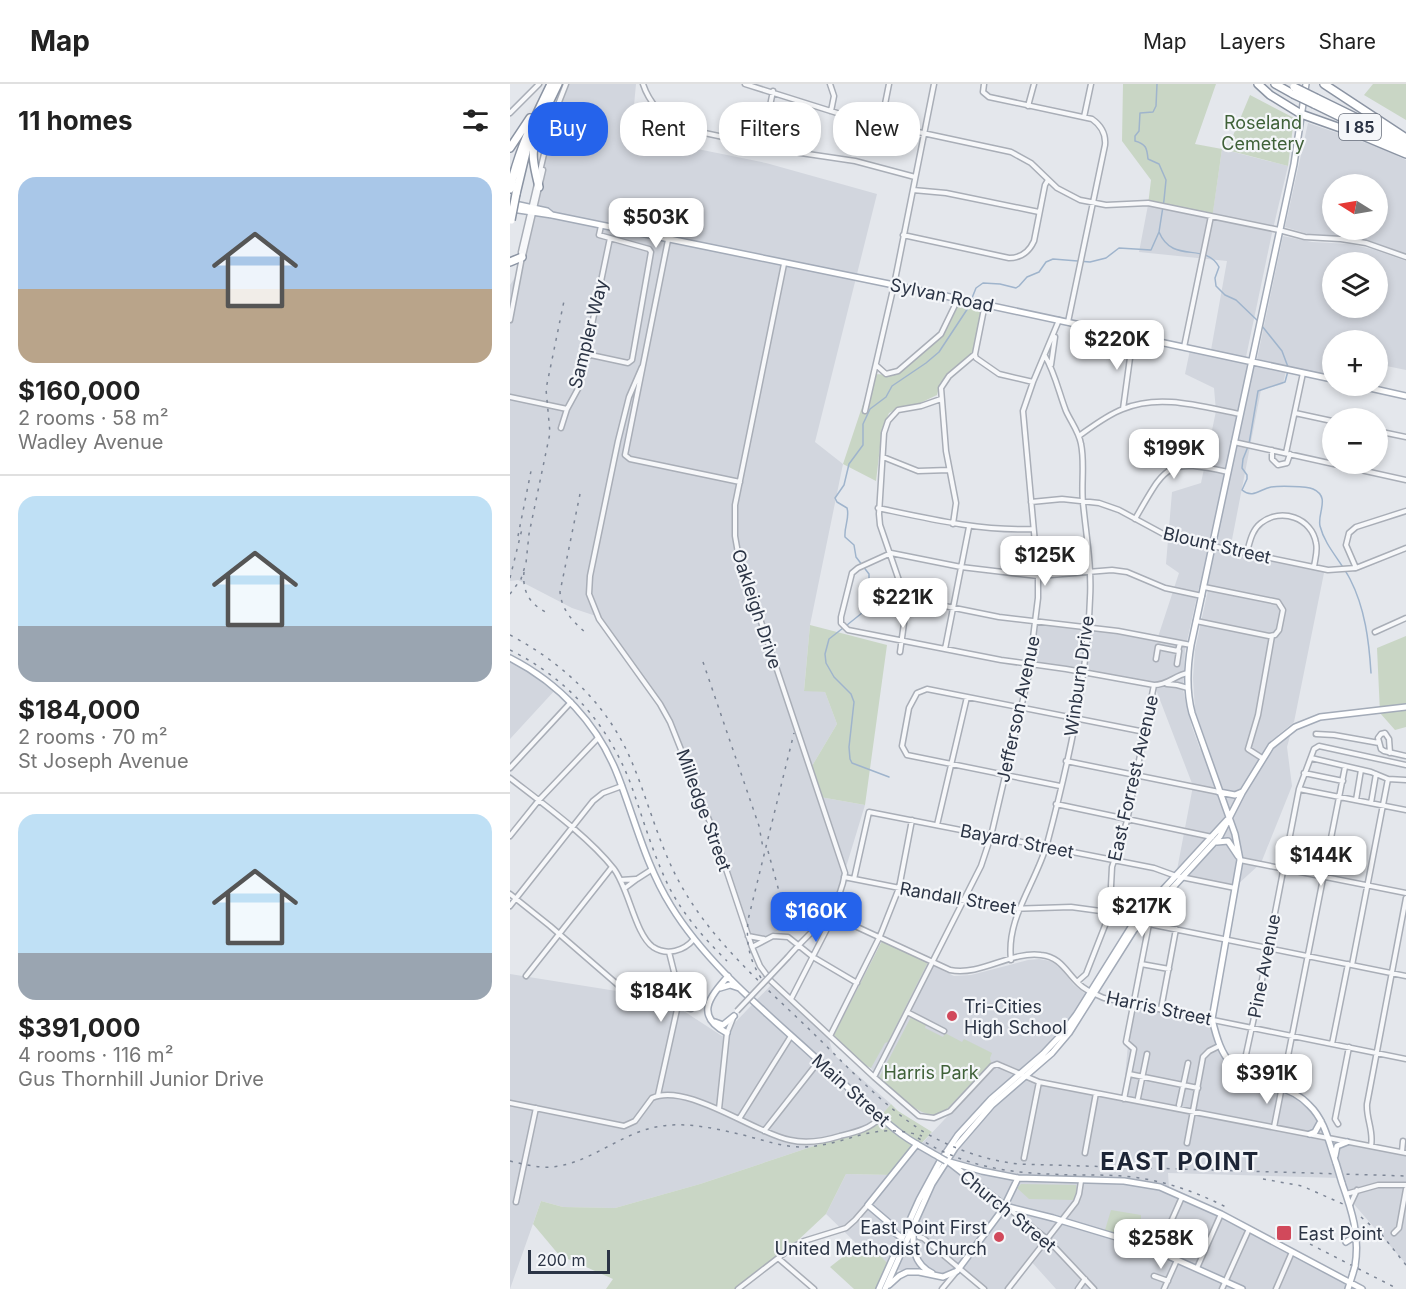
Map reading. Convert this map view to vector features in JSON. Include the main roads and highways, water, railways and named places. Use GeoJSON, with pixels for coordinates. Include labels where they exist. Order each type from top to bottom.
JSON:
{"type":"FeatureCollection","features":[{"type":"Feature","properties":{"kind":"highway"},"geometry":{"type":"LineString","coordinates":[[549,102],[558,84]]}},
{"type":"Feature","properties":{"kind":"highway"},"geometry":{"type":"LineString","coordinates":[[1258,84],[1270,95],[1300,114],[1406,154]]}},
{"type":"Feature","properties":{"kind":"highway","name":"I 85"},"geometry":{"type":"LineString","coordinates":[[1275,84],[1292,88],[1406,149]]}},
{"type":"Feature","properties":{"kind":"highway"},"geometry":{"type":"LineString","coordinates":[[1324,84],[1406,140]]}},
{"type":"Feature","properties":{"kind":"highway"},"geometry":{"type":"LineString","coordinates":[[510,148],[550,86]]}},
{"type":"Feature","properties":{"kind":"highway"},"geometry":{"type":"LineString","coordinates":[[510,221],[514,168],[525,137],[550,86]]}},
{"type":"Feature","properties":{"kind":"highway","name":"I 85"},"geometry":{"type":"LineString","coordinates":[[1315,101],[1406,140]]}},
{"type":"Feature","properties":{"kind":"highway"},"geometry":{"type":"LineString","coordinates":[[513,192],[528,146]]}},
{"type":"Feature","properties":{"kind":"highway"},"geometry":{"type":"LineString","coordinates":[[533,156],[538,183]]}},
{"type":"Feature","properties":{"kind":"highway"},"geometry":{"type":"LineString","coordinates":[[533,163],[537,166],[543,164]]}},
{"type":"Feature","properties":{"kind":"highway"},"geometry":{"type":"LineString","coordinates":[[512,261],[522,257]]}},
{"type":"Feature","properties":{"kind":"highway"},"geometry":{"type":"LineString","coordinates":[[512,261],[521,266]]}},
{"type":"Feature","properties":{"kind":"main road"},"geometry":{"type":"LineString","coordinates":[[1306,84],[1294,164],[1191,645],[1188,688],[1192,713],[1239,849],[1240,860],[1228,939],[1212,1019],[1219,1046],[1233,1066],[1242,1073],[1256,1080],[1281,1087],[1304,1100],[1321,1121],[1350,1206],[1357,1235],[1353,1273],[1349,1286]]}},
{"type":"Feature","properties":{"kind":"main road","name":"Sylvan Road"},"geometry":{"type":"LineString","coordinates":[[510,203],[532,211]]}},
{"type":"Feature","properties":{"kind":"main road","name":"Sylvan Road"},"geometry":{"type":"LineString","coordinates":[[510,209],[547,211],[552,215],[601,226],[958,298],[1322,377]]}},
{"type":"Feature","properties":{"kind":"main road"},"geometry":{"type":"LineString","coordinates":[[1388,392],[1406,396]]}},
{"type":"Feature","properties":{"kind":"main road","name":"Main Street"},"geometry":{"type":"LineString","coordinates":[[510,658],[536,672],[571,702],[599,738],[622,786],[651,870],[671,907],[694,939],[728,976],[791,1036],[895,1130],[949,1162],[982,1171],[1018,1178],[1139,1182],[1160,1187],[1182,1195],[1249,1228],[1349,1286],[1362,1289]]}},
{"type":"Feature","properties":{"kind":"main road"},"geometry":{"type":"LineString","coordinates":[[1179,876],[1213,844],[1226,826],[1262,758],[1282,736],[1309,720],[1330,715],[1406,707]]}},
{"type":"Feature","properties":{"kind":"main road"},"geometry":{"type":"LineString","coordinates":[[1219,792],[1235,795],[1244,791]]}},
{"type":"Feature","properties":{"kind":"main road"},"geometry":{"type":"LineString","coordinates":[[879,1289],[919,1200],[948,1149],[976,1114],[1063,1040],[1134,930],[1224,822],[1229,819]]}},
{"type":"Feature","properties":{"kind":"main road"},"geometry":{"type":"LineString","coordinates":[[1213,844],[1220,840],[1228,841],[1240,860]]}},
{"type":"Feature","properties":{"kind":"main road"},"geometry":{"type":"LineString","coordinates":[[727,1033],[711,1019],[708,1004],[728,976]]}},
{"type":"Feature","properties":{"kind":"main road"},"geometry":{"type":"LineString","coordinates":[[716,990],[730,985],[742,989]]}},
{"type":"Feature","properties":{"kind":"main road"},"geometry":{"type":"LineString","coordinates":[[711,1019],[723,1025],[735,1014]]}},
{"type":"Feature","properties":{"kind":"main road"},"geometry":{"type":"LineString","coordinates":[[885,1289],[933,1184],[955,1148],[984,1113],[1021,1076]]}},
{"type":"Feature","properties":{"kind":"main road"},"geometry":{"type":"LineString","coordinates":[[1310,1134],[1317,1130],[1321,1121]]}},
{"type":"Feature","properties":{"kind":"main road"},"geometry":{"type":"LineString","coordinates":[[1335,1162],[1336,1148],[1347,1142]]}},
{"type":"Feature","properties":{"kind":"main road"},"geometry":{"type":"LineString","coordinates":[[902,1238],[868,1205],[916,1144]]}},
{"type":"Feature","properties":{"kind":"main road","name":"Church Street"},"geometry":{"type":"LineString","coordinates":[[949,1162],[1005,1206]]}},
{"type":"Feature","properties":{"kind":"main road"},"geometry":{"type":"LineString","coordinates":[[974,1182],[974,1174],[982,1171]]}},
{"type":"Feature","properties":{"kind":"main road"},"geometry":{"type":"LineString","coordinates":[[885,1289],[907,1272],[943,1277],[958,1269],[1005,1206],[1018,1178]]}},
{"type":"Feature","properties":{"kind":"main road"},"geometry":{"type":"LineString","coordinates":[[1005,1206],[1158,1251],[1242,1289]]}},
{"type":"Feature","properties":{"kind":"main road"},"geometry":{"type":"LineString","coordinates":[[915,1222],[913,1247],[923,1267],[933,1274],[940,1275],[958,1269]]}},
{"type":"Feature","properties":{"kind":"main road"},"geometry":{"type":"LineString","coordinates":[[1346,1242],[1357,1235]]}},
{"type":"Feature","properties":{"kind":"waterway"},"geometry":{"type":"LineString","coordinates":[[972,298],[976,288],[983,283],[1016,288],[1027,277],[1039,272],[1046,262],[1053,259],[1090,262],[1106,258],[1119,248],[1151,250],[1159,232],[1166,180],[1159,164],[1148,159],[1145,147],[1135,141],[1135,136],[1139,131],[1140,113],[1153,112],[1156,106],[1157,84]]}},
{"type":"Feature","properties":{"kind":"waterway"},"geometry":{"type":"LineString","coordinates":[[1159,232],[1172,248],[1206,255],[1213,259],[1219,267],[1215,278],[1216,286],[1225,295],[1236,300],[1259,322]]}},
{"type":"Feature","properties":{"kind":"waterway"},"geometry":{"type":"LineString","coordinates":[[847,625],[862,613],[863,589],[869,574],[856,557],[854,545],[845,537],[847,508],[835,498],[844,485],[849,464],[863,445],[863,424],[870,409],[886,397],[892,386],[939,352],[970,305]]}},
{"type":"Feature","properties":{"kind":"waterway"},"geometry":{"type":"LineString","coordinates":[[1262,326],[1282,351],[1288,367]]}},
{"type":"Feature","properties":{"kind":"waterway"},"geometry":{"type":"LineString","coordinates":[[1288,371],[1285,382],[1258,391],[1249,444],[1243,459],[1242,468],[1247,479],[1242,490],[1253,494],[1271,487],[1286,486],[1313,489],[1321,496],[1320,526],[1350,579],[1359,601],[1363,613],[1371,673]]}},
{"type":"Feature","properties":{"kind":"waterway"},"geometry":{"type":"LineString","coordinates":[[843,628],[829,639],[825,654],[826,663],[834,677],[851,694],[854,702],[849,747],[850,759],[852,763],[889,777]]}},
{"type":"Feature","properties":{"kind":"railway"},"geometry":{"type":"LineString","coordinates":[[510,594],[521,579],[526,563],[529,534],[550,433],[546,389],[564,301]]}},
{"type":"Feature","properties":{"kind":"railway"},"geometry":{"type":"LineString","coordinates":[[518,536],[531,471]]}},
{"type":"Feature","properties":{"kind":"railway"},"geometry":{"type":"LineString","coordinates":[[580,494],[560,592],[566,611],[588,635]]}},
{"type":"Feature","properties":{"kind":"railway"},"geometry":{"type":"LineString","coordinates":[[510,578],[522,529]]}},
{"type":"Feature","properties":{"kind":"railway"},"geometry":{"type":"LineString","coordinates":[[524,572],[526,592],[529,598],[543,611],[550,614]]}},
{"type":"Feature","properties":{"kind":"railway"},"geometry":{"type":"LineString","coordinates":[[510,635],[548,658],[565,672],[596,703],[609,721],[631,760],[674,872],[695,908],[710,928],[742,964],[866,1085],[895,1111],[924,1132],[970,1153],[1018,1164],[1406,1176]]}},
{"type":"Feature","properties":{"kind":"railway"},"geometry":{"type":"LineString","coordinates":[[510,650],[531,661],[567,689],[583,704],[610,740],[630,782],[653,850],[670,889],[696,927],[727,961]]}},
{"type":"Feature","properties":{"kind":"railway"},"geometry":{"type":"LineString","coordinates":[[703,662],[759,826],[763,848]]}},
{"type":"Feature","properties":{"kind":"railway"},"geometry":{"type":"LineString","coordinates":[[761,978],[749,950],[748,920],[794,733]]}},
{"type":"Feature","properties":{"kind":"railway"},"geometry":{"type":"LineString","coordinates":[[768,851],[780,895]]}},
{"type":"Feature","properties":{"kind":"railway"},"geometry":{"type":"LineString","coordinates":[[510,1161],[541,1167],[566,1165],[633,1134],[672,1125],[713,1128],[795,1147],[819,1146],[874,1132],[904,1132],[922,1136]]}},
{"type":"Feature","properties":{"kind":"railway"},"geometry":{"type":"LineString","coordinates":[[918,1138],[957,1158],[977,1164],[1017,1172],[1145,1179],[1187,1190],[1226,1207]]}},
{"type":"Feature","properties":{"kind":"railway"},"geometry":{"type":"LineString","coordinates":[[1263,1179],[1302,1186],[1343,1204]]}},
{"type":"Feature","properties":{"kind":"railway"},"geometry":{"type":"LineString","coordinates":[[1361,1217],[1382,1235],[1406,1265]]}},
{"type":"Feature","properties":{"kind":"railway"},"geometry":{"type":"LineString","coordinates":[[1302,1240],[1398,1289]]}},
{"type":"Feature","properties":{"kind":"place","name":"Tri-Cities High School"},"geometry":{"type":"Point","coordinates":[952,1016]}},
{"type":"Feature","properties":{"kind":"place","name":"East Point"},"geometry":{"type":"Point","coordinates":[1284,1233]}},
{"type":"Feature","properties":{"kind":"place","name":"East Point First United Methodist Church"},"geometry":{"type":"Point","coordinates":[999,1237]}},
{"type":"Feature","properties":{"kind":"district","name":"EAST POINT"},"geometry":{"type":"Point","coordinates":[1180,1161]}},
{"type":"Feature","properties":{"kind":"park label","name":"Roseland Cemetery"},"geometry":{"type":"Point","coordinates":[1263,132]}},
{"type":"Feature","properties":{"kind":"park label","name":"Harris Park"},"geometry":{"type":"Point","coordinates":[931,1072]}}]}
